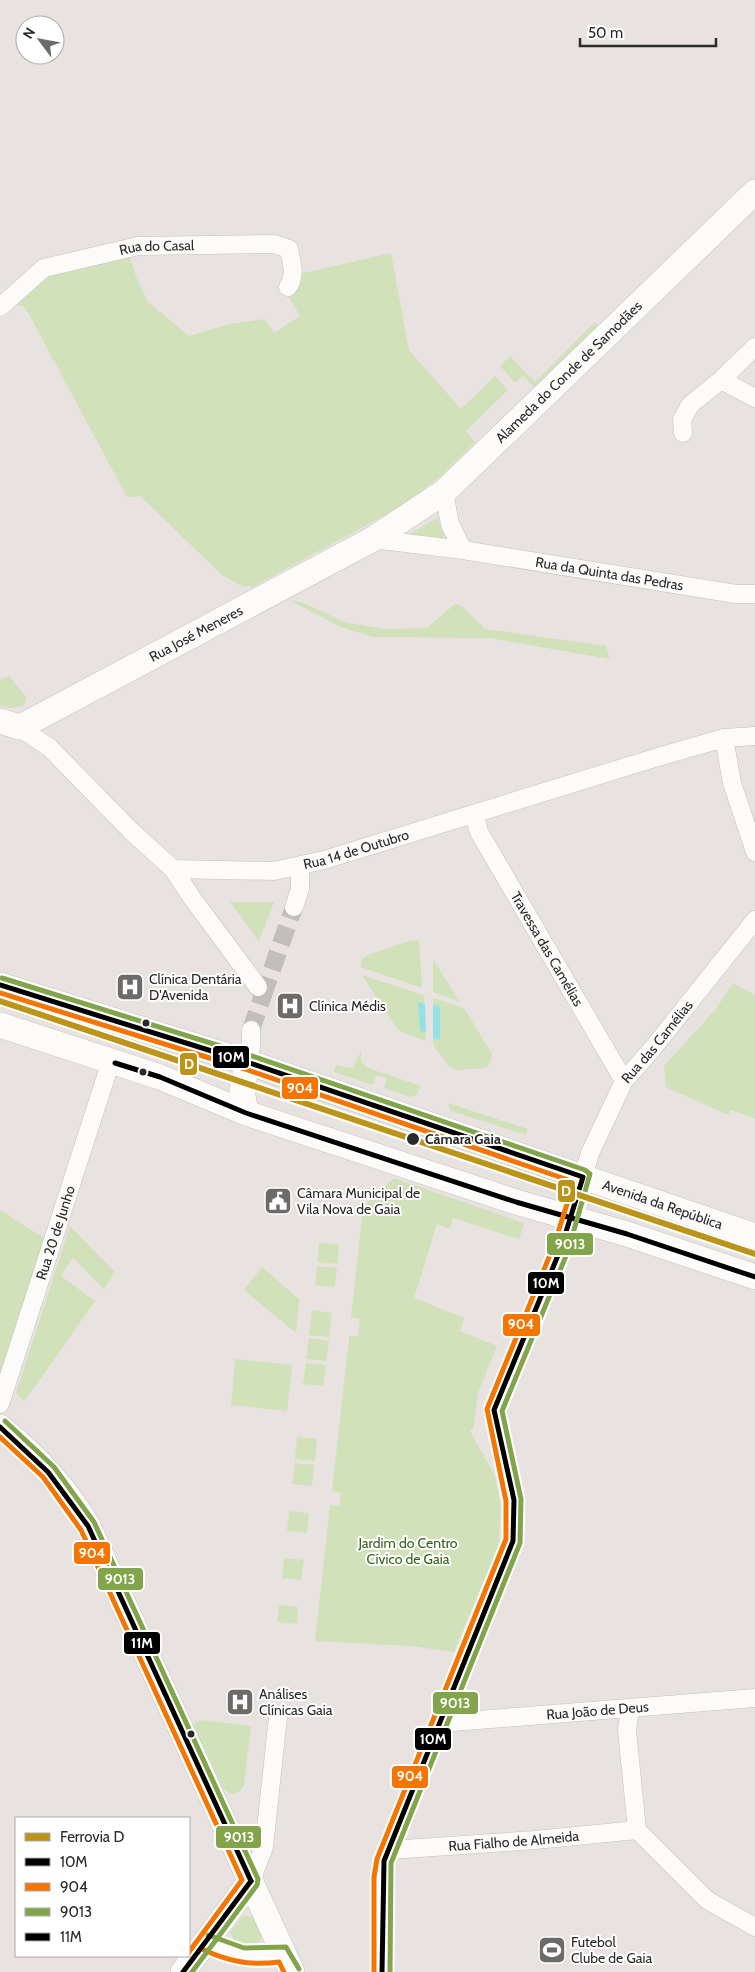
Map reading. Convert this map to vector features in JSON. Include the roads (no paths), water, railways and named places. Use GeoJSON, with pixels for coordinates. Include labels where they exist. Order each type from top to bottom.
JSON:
{"type":"FeatureCollection","features":[{"type":"Feature","properties":{"kind":"main road","name":"Alameda do Conde de Samodães"},"geometry":{"type":"LineString","coordinates":[[373,539],[444,492],[755,192]]}},
{"type":"Feature","properties":{"kind":"main road","name":"Rua José Meneres"},"geometry":{"type":"LineString","coordinates":[[10,724],[373,539]]}},
{"type":"Feature","properties":{"kind":"main road","name":"Avenida da República"},"geometry":{"type":"LineString","coordinates":[[0,985],[247,1062],[755,1236]]}},
{"type":"Feature","properties":{"kind":"main road"},"geometry":{"type":"LineString","coordinates":[[0,1025],[160,1077],[246,1113],[570,1218],[628,1234],[755,1277]]}},
{"type":"Feature","properties":{"kind":"main road"},"geometry":{"type":"LineString","coordinates":[[246,1113],[242,1091],[247,1062]]}},
{"type":"Feature","properties":{"kind":"main road"},"geometry":{"type":"LineString","coordinates":[[570,1218],[583,1177]]}},
{"type":"Feature","properties":{"kind":"main road"},"geometry":{"type":"LineString","coordinates":[[0,1427],[41,1463],[67,1493],[88,1526],[288,1963]]}},
{"type":"Feature","properties":{"kind":"main road"},"geometry":{"type":"LineString","coordinates":[[183,1972],[251,1881]]}},
{"type":"Feature","properties":{"kind":"street","name":"Rua do Casal"},"geometry":{"type":"LineString","coordinates":[[0,307],[44,268],[138,246],[274,244],[290,250],[293,274],[292,281],[288,287]]}},
{"type":"Feature","properties":{"kind":"street"},"geometry":{"type":"LineString","coordinates":[[683,433],[682,420],[690,405],[721,380],[755,347]]}},
{"type":"Feature","properties":{"kind":"street"},"geometry":{"type":"LineString","coordinates":[[721,380],[755,398]]}},
{"type":"Feature","properties":{"kind":"street"},"geometry":{"type":"LineString","coordinates":[[444,492],[450,524],[463,550]]}},
{"type":"Feature","properties":{"kind":"street","name":"Rua da Quinta das Pedras"},"geometry":{"type":"LineString","coordinates":[[373,539],[463,550],[736,594],[755,594]]}},
{"type":"Feature","properties":{"kind":"street"},"geometry":{"type":"LineString","coordinates":[[10,724],[50,748],[131,832],[173,869],[192,898],[258,987]]}},
{"type":"Feature","properties":{"kind":"street","name":"Rua 14 de Outubro"},"geometry":{"type":"LineString","coordinates":[[173,869],[274,871],[300,866],[724,738],[755,736]]}},
{"type":"Feature","properties":{"kind":"street"},"geometry":{"type":"LineString","coordinates":[[724,738],[732,783],[755,852]]}},
{"type":"Feature","properties":{"kind":"street","name":"Travessa das Camélias"},"geometry":{"type":"LineString","coordinates":[[474,814],[479,832],[624,1081]]}},
{"type":"Feature","properties":{"kind":"street"},"geometry":{"type":"LineString","coordinates":[[294,907],[300,889],[300,866]]}},
{"type":"Feature","properties":{"kind":"street","name":"Rua das Camélias"},"geometry":{"type":"LineString","coordinates":[[583,1177],[590,1153],[624,1081],[653,1048],[755,920]]}},
{"type":"Feature","properties":{"kind":"street"},"geometry":{"type":"LineString","coordinates":[[247,1062],[251,1047],[251,1030]]}},
{"type":"Feature","properties":{"kind":"street","name":"Rua 20 de Junho"},"geometry":{"type":"LineString","coordinates":[[0,1404],[111,1062]]}},
{"type":"Feature","properties":{"kind":"street"},"geometry":{"type":"LineString","coordinates":[[382,1972],[382,1877],[384,1861],[512,1541],[514,1500],[494,1410],[560,1248],[570,1218]]}},
{"type":"Feature","properties":{"kind":"street","name":"Rua João de Deus"},"geometry":{"type":"LineString","coordinates":[[440,1723],[630,1710],[755,1698]]}},
{"type":"Feature","properties":{"kind":"street"},"geometry":{"type":"LineString","coordinates":[[630,1710],[627,1730],[637,1830],[706,1900],[755,1927]]}},
{"type":"Feature","properties":{"kind":"street"},"geometry":{"type":"LineString","coordinates":[[251,1881],[264,1847],[278,1717]]}},
{"type":"Feature","properties":{"kind":"street","name":"Rua Fialho de Almeida"},"geometry":{"type":"LineString","coordinates":[[390,1850],[536,1840],[637,1830]]}},
{"type":"Feature","properties":{"kind":"street"},"geometry":{"type":"LineString","coordinates":[[205,1942],[232,1955],[288,1963]]}},
{"type":"Feature","properties":{"kind":"water"},"geometry":{"type":"Polygon","coordinates":[[[418,1002],[425,1004],[426,1032],[420,1031],[418,1002]]]}},
{"type":"Feature","properties":{"kind":"water"},"geometry":{"type":"Polygon","coordinates":[[[433,1005],[440,1006],[440,1040],[433,1038],[433,1005]]]}},
{"type":"Feature","properties":{"kind":"tunnel"},"geometry":{"type":"LineString","coordinates":[[263,995],[294,907]]}},
{"type":"Feature","properties":{"kind":"tunnel"},"geometry":{"type":"LineString","coordinates":[[251,1030],[263,995],[258,987]]}},
{"type":"Feature","properties":{"kind":"rail line","name":"D"},"geometry":{"type":"LineString","coordinates":[[0,1001],[755,1254]]}},
{"type":"Feature","properties":{"kind":"place","name":"Clínica Dentária D'Avenida"},"geometry":{"type":"Point","coordinates":[130,987]}},
{"type":"Feature","properties":{"kind":"place","name":"Clínica Médis"},"geometry":{"type":"Point","coordinates":[290,1006]}},
{"type":"Feature","properties":{"kind":"place","name":"Câmara Gaia"},"geometry":{"type":"Point","coordinates":[413,1139]}},
{"type":"Feature","properties":{"kind":"place","name":"Câmara Municipal de Vila Nova de Gaia"},"geometry":{"type":"Point","coordinates":[278,1201]}},
{"type":"Feature","properties":{"kind":"place","name":"Análises Clínicas Gaia"},"geometry":{"type":"Point","coordinates":[240,1702]}},
{"type":"Feature","properties":{"kind":"place","name":"Futebol Clube de Gaia"},"geometry":{"type":"Point","coordinates":[552,1950]}},
{"type":"Feature","properties":{"kind":"park label","name":"Jardim do Centro Cívico de Gaia"},"geometry":{"type":"Point","coordinates":[408,1552]}}]}
